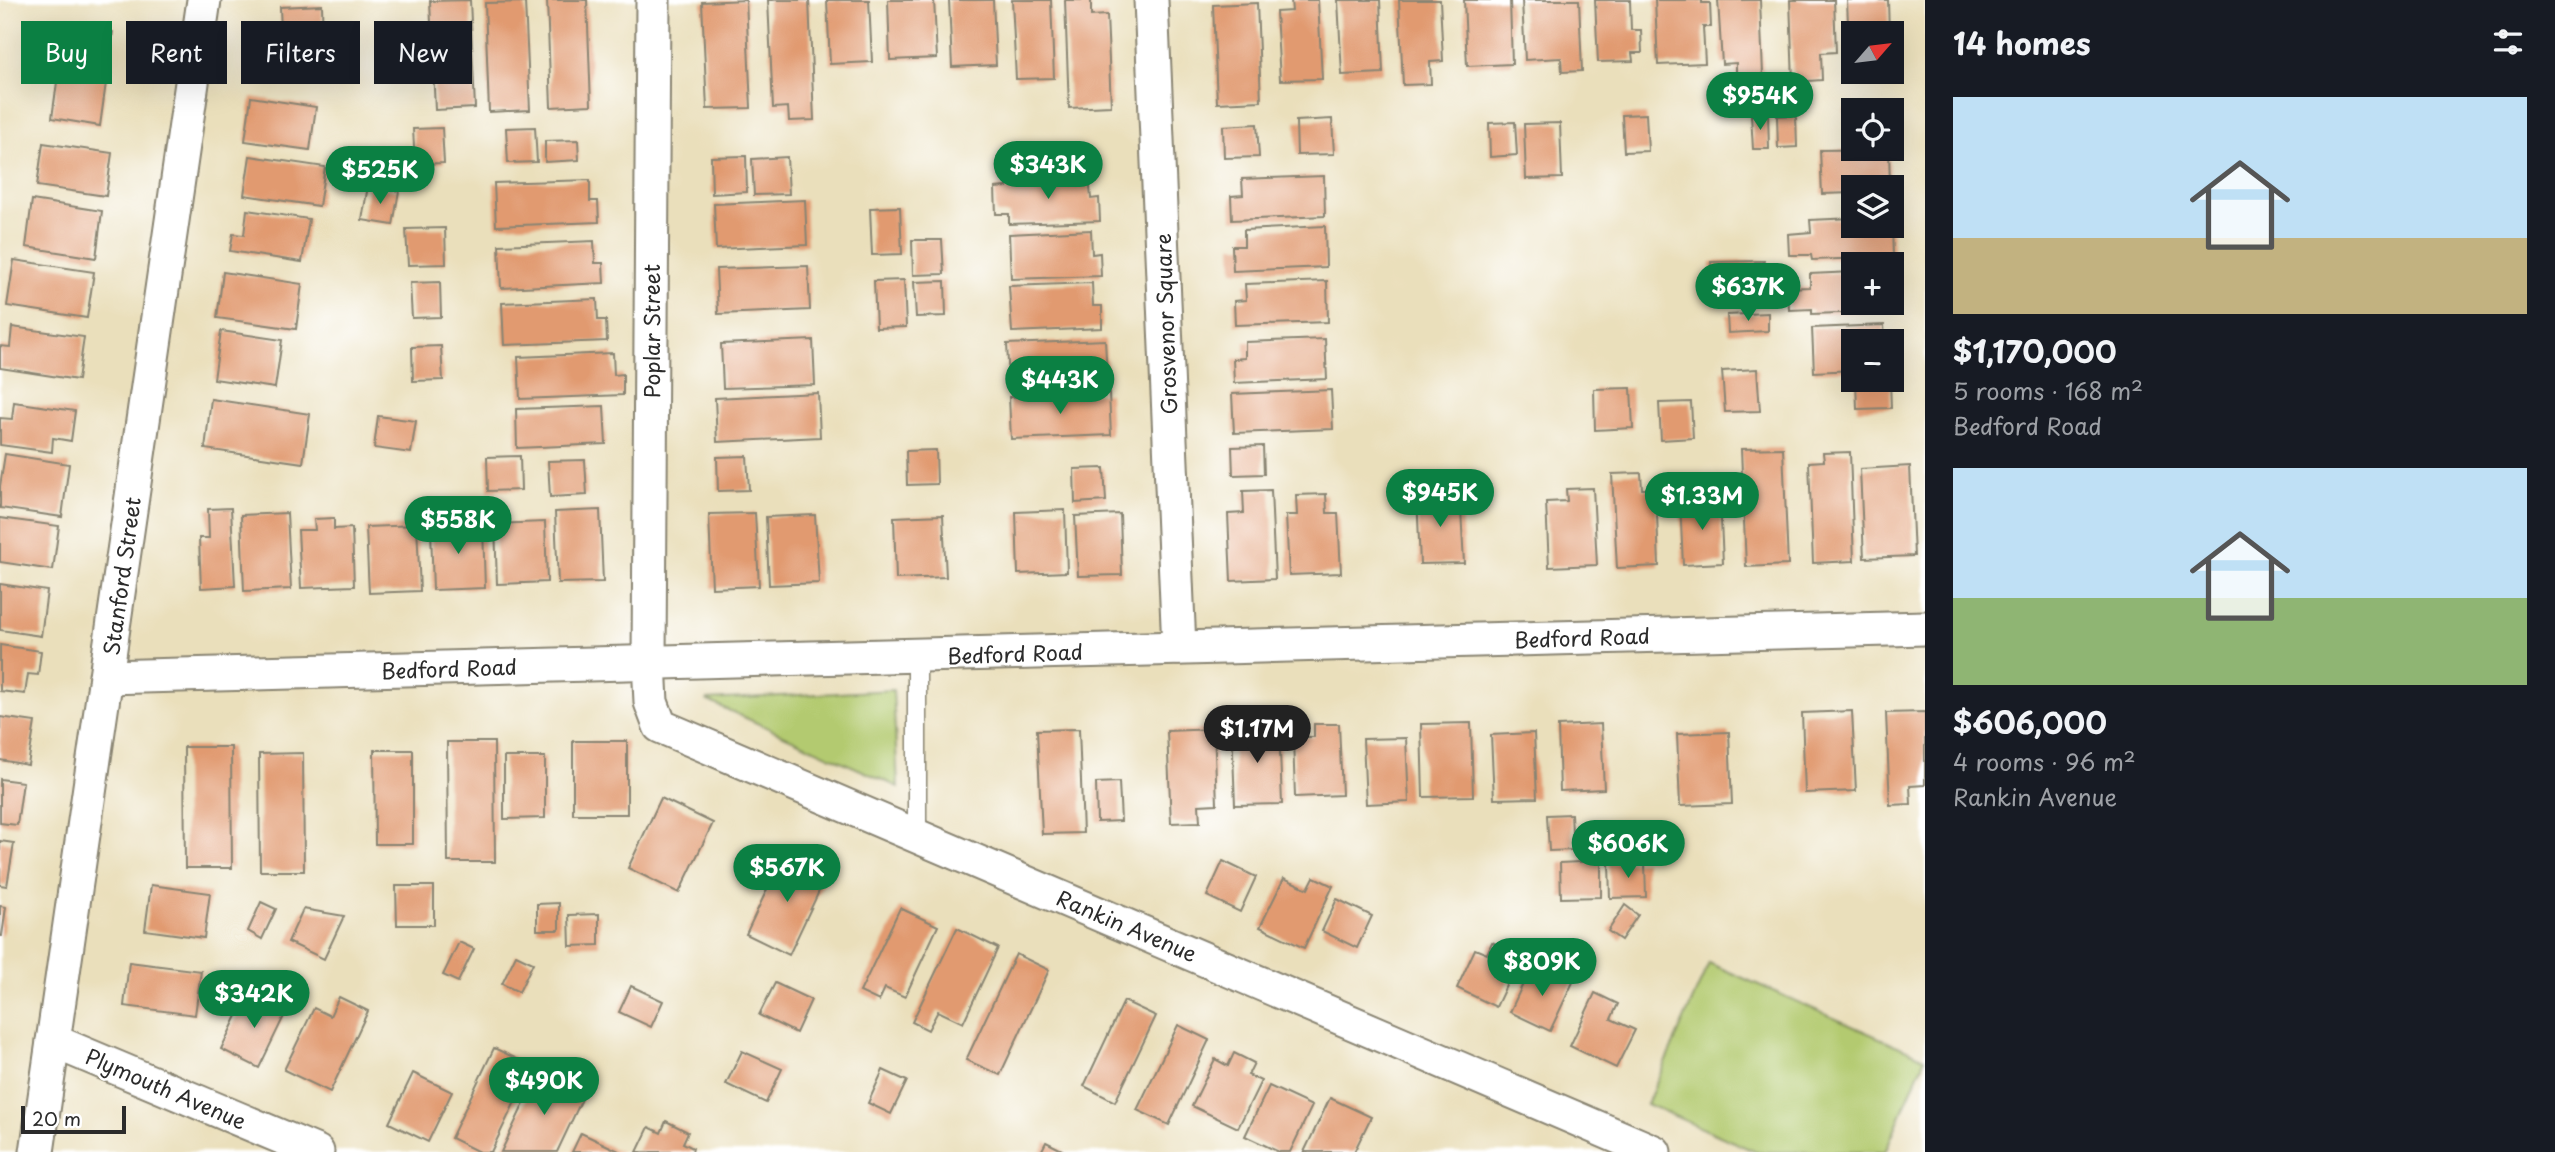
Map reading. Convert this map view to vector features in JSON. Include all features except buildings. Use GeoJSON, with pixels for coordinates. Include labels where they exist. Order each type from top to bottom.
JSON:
{"type":"FeatureCollection","features":[{"type":"Feature","properties":{"kind":"street","name":"Stanford Street"},"geometry":{"type":"LineString","coordinates":[[37,1152],[204,0]]}},
{"type":"Feature","properties":{"kind":"street","name":"Poplar Street"},"geometry":{"type":"LineString","coordinates":[[649,662],[653,0]]}},
{"type":"Feature","properties":{"kind":"street","name":"Grosvenor Square"},"geometry":{"type":"LineString","coordinates":[[1151,0],[1179,648]]}},
{"type":"Feature","properties":{"kind":"street","name":"Bedford Road"},"geometry":{"type":"LineString","coordinates":[[106,677],[1925,628]]}},
{"type":"Feature","properties":{"kind":"street","name":"Rankin Avenue"},"geometry":{"type":"LineString","coordinates":[[649,662],[651,702],[660,726],[1654,1152]]}},
{"type":"Feature","properties":{"kind":"street","name":"Plymouth Avenue"},"geometry":{"type":"LineString","coordinates":[[53,1041],[317,1152]]}},
{"type":"Feature","properties":{"kind":"lane"},"geometry":{"type":"LineString","coordinates":[[917,655],[917,835]]}},
{"type":"Feature","properties":{"kind":"green space"},"geometry":{"type":"Polygon","coordinates":[[[893,690],[898,787],[706,700],[893,690]]]}},
{"type":"Feature","properties":{"kind":"green space"},"geometry":{"type":"Polygon","coordinates":[[[1709,963],[1925,1058],[1885,1152],[1756,1152],[1647,1104],[1709,963]]]}}]}
